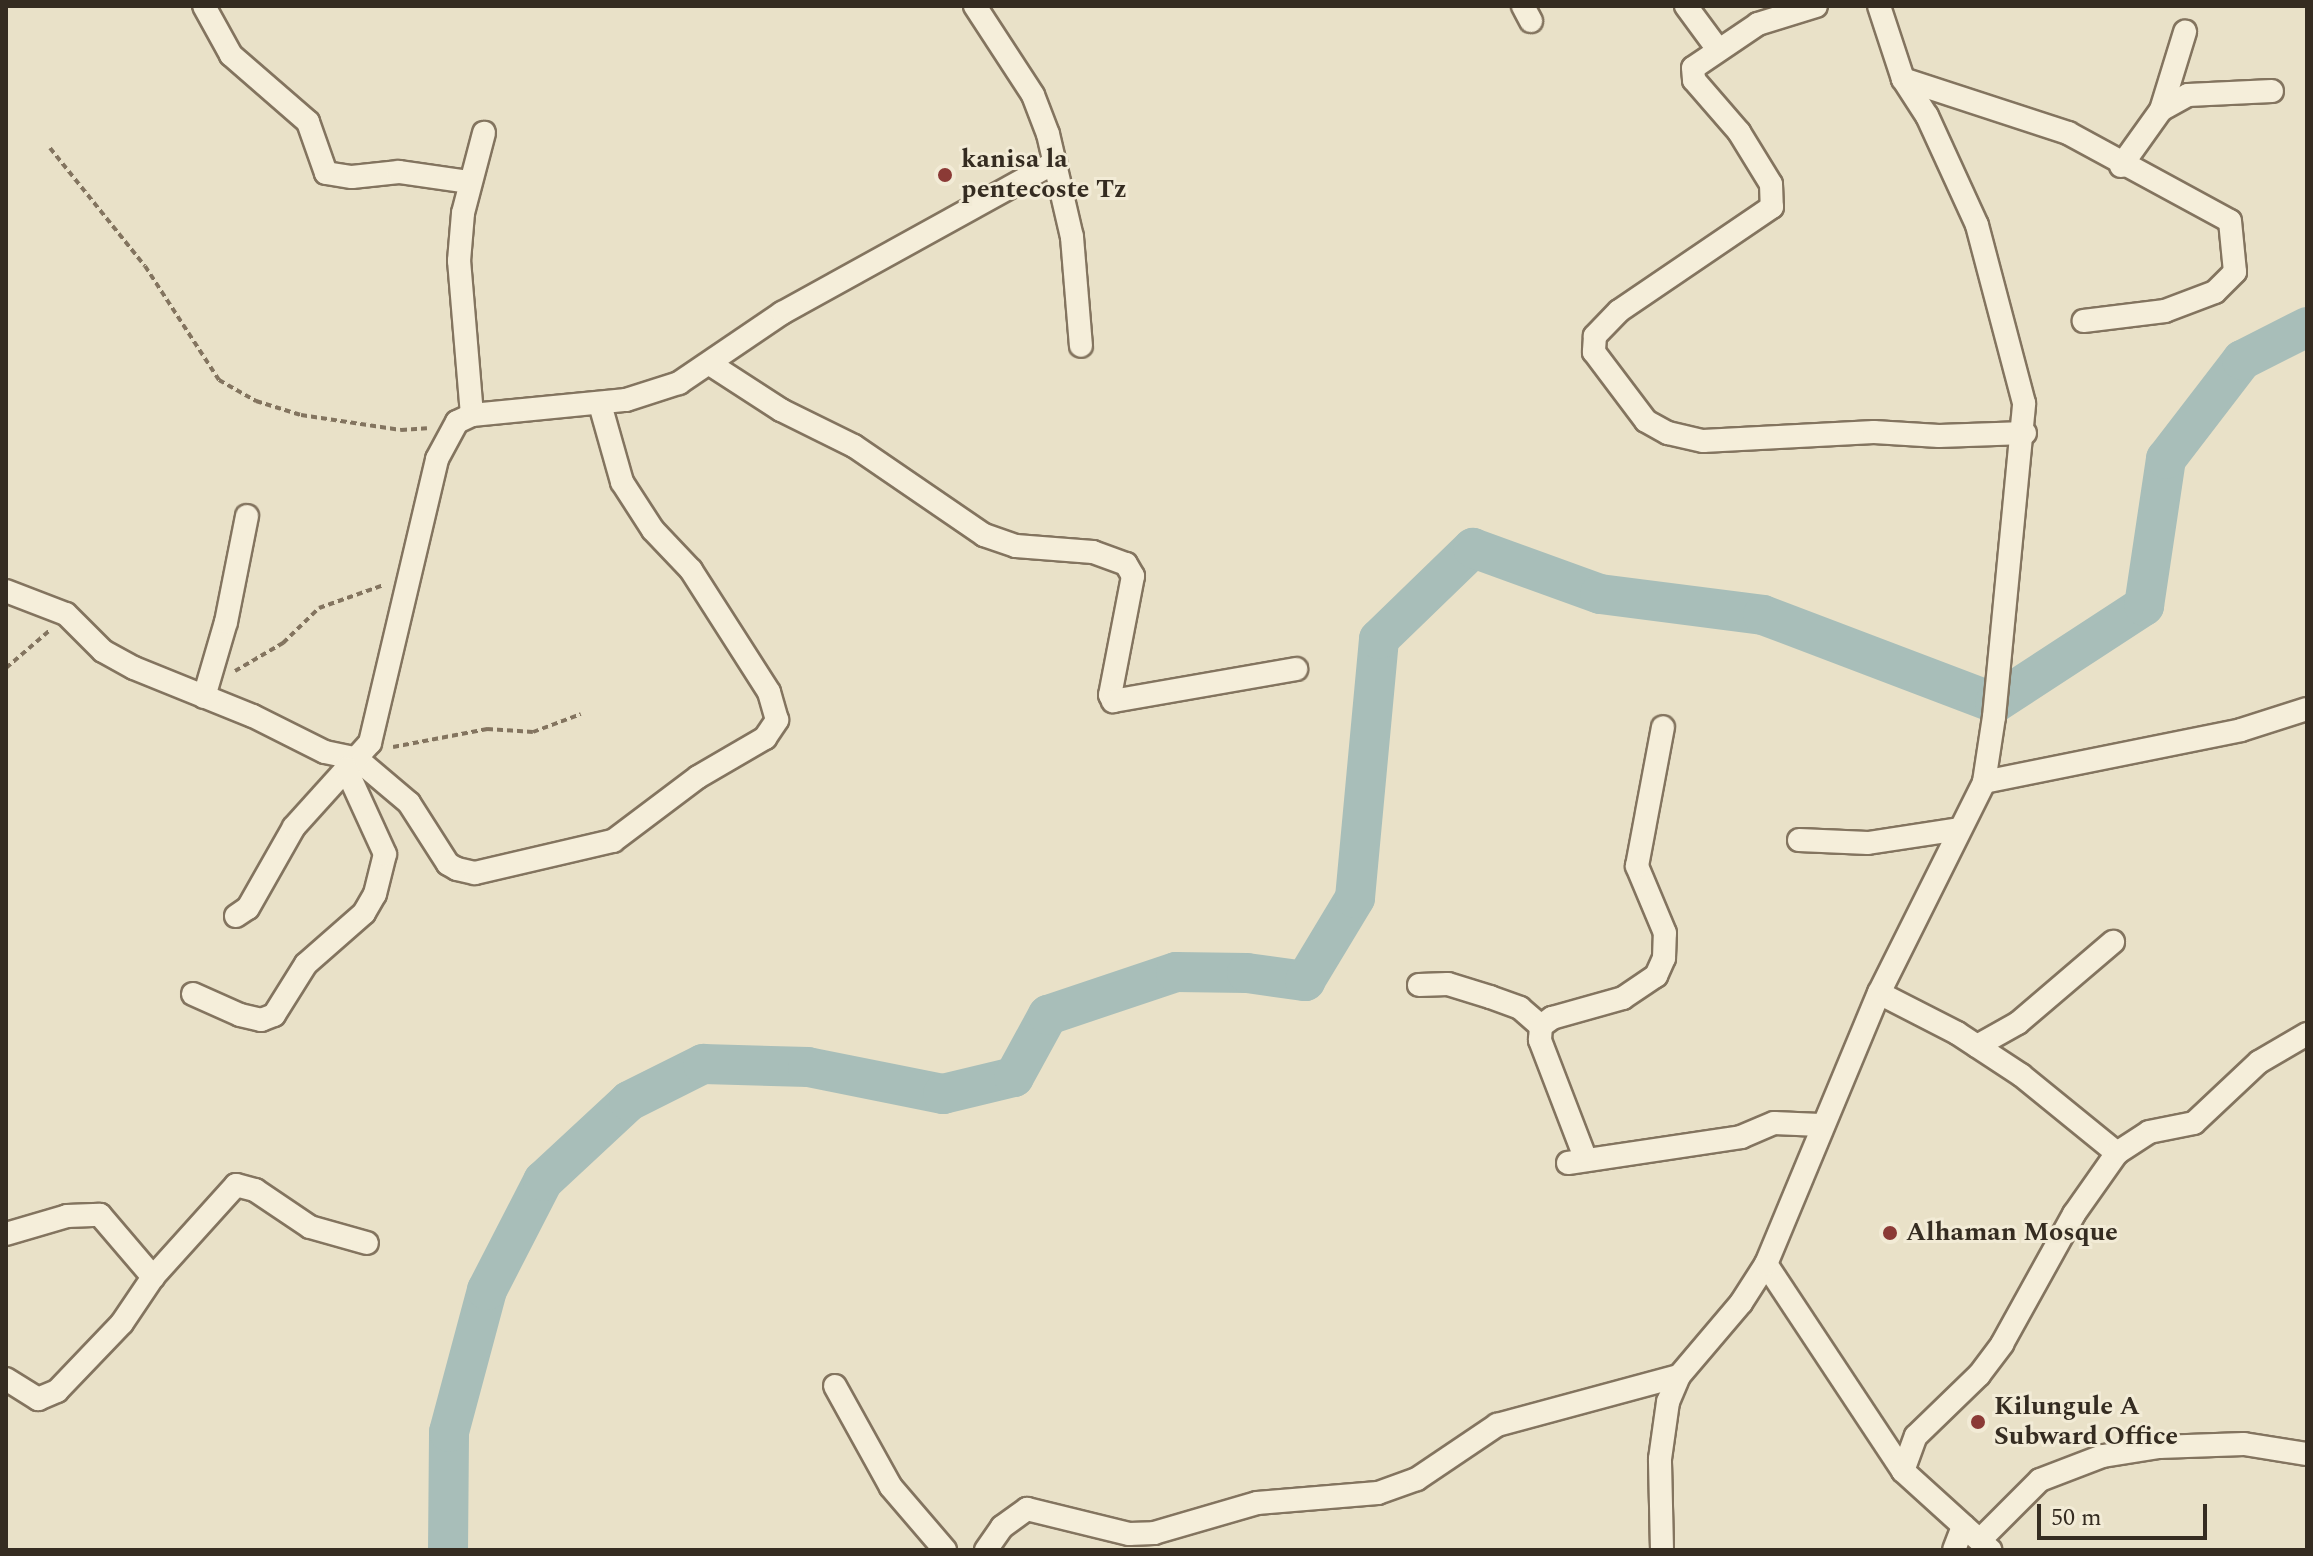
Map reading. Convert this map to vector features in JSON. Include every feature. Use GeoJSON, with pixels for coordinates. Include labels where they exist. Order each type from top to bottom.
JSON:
{"type":"FeatureCollection","features":[{"type":"Feature","properties":{"kind":"street"},"geometry":{"type":"LineString","coordinates":[[204,6],[231,55],[308,122],[326,173],[352,177],[399,172],[469,182]]}},
{"type":"Feature","properties":{"kind":"street"},"geometry":{"type":"LineString","coordinates":[[975,6],[1033,95],[1055,162],[1072,237],[1081,346]]}},
{"type":"Feature","properties":{"kind":"street"},"geometry":{"type":"LineString","coordinates":[[1686,6],[1717,48]]}},
{"type":"Feature","properties":{"kind":"street"},"geometry":{"type":"LineString","coordinates":[[1816,6],[1758,24],[1717,48],[1693,68],[1694,80],[1751,150],[1774,190],[1772,207],[1604,326],[1592,345],[1617,387],[1646,421],[1668,433],[1703,441],[1874,432],[1939,436],[2025,433]]}},
{"type":"Feature","properties":{"kind":"street"},"geometry":{"type":"LineString","coordinates":[[1662,1550],[1661,1425],[1679,1376],[1741,1303],[1766,1264],[1820,1125],[1879,993],[1984,782],[1994,717],[2025,433],[2018,370],[1977,225],[1927,116],[1903,79],[1879,6]]}},
{"type":"Feature","properties":{"kind":"street"},"geometry":{"type":"LineString","coordinates":[[2121,166],[2161,110],[2185,32]]}},
{"type":"Feature","properties":{"kind":"street"},"geometry":{"type":"LineString","coordinates":[[1903,79],[2068,133],[2121,166],[2216,210],[2230,221],[2235,272],[2215,292],[2165,311],[2084,321]]}},
{"type":"Feature","properties":{"kind":"street"},"geometry":{"type":"LineString","coordinates":[[2161,110],[2188,95],[2272,91]]}},
{"type":"Feature","properties":{"kind":"street"},"geometry":{"type":"LineString","coordinates":[[464,418],[459,261],[469,182],[484,133]]}},
{"type":"Feature","properties":{"kind":"street"},"geometry":{"type":"LineString","coordinates":[[236,916],[248,908],[294,827],[356,759],[374,733],[406,581],[443,441],[464,418],[600,404],[654,393],[710,364],[782,313],[1055,162]]}},
{"type":"Feature","properties":{"kind":"street"},"geometry":{"type":"LineString","coordinates":[[710,364],[781,410],[854,446],[984,535],[1016,546],[1093,552],[1126,564],[1133,576],[1110,695],[1113,701],[1296,669]]}},
{"type":"Feature","properties":{"kind":"street"},"geometry":{"type":"LineString","coordinates":[[6,591],[66,614],[103,651],[207,688],[325,752],[356,759],[409,803],[448,864],[475,873],[613,841],[698,777],[772,730],[776,707],[691,570],[653,530],[622,482],[600,404]]}},
{"type":"Feature","properties":{"kind":"street"},"geometry":{"type":"LineString","coordinates":[[207,688],[247,516]]}},
{"type":"Feature","properties":{"kind":"street"},"geometry":{"type":"LineString","coordinates":[[1984,782],[2241,730],[2307,709]]}},
{"type":"Feature","properties":{"kind":"street"},"geometry":{"type":"LineString","coordinates":[[1663,727],[1637,866],[1665,933],[1664,958],[1656,976],[1623,998],[1552,1018],[1541,1026],[1540,1040],[1577,1161],[1741,1137],[1774,1123],[1820,1125]]}},
{"type":"Feature","properties":{"kind":"street"},"geometry":{"type":"LineString","coordinates":[[193,994],[240,1015],[261,1020],[274,1015],[306,964],[364,913],[375,894],[385,854],[356,759]]}},
{"type":"Feature","properties":{"kind":"street"},"geometry":{"type":"LineString","coordinates":[[1799,840],[1868,843],[1959,829]]}},
{"type":"Feature","properties":{"kind":"street"},"geometry":{"type":"LineString","coordinates":[[1977,1046],[2018,1023],[2113,942]]}},
{"type":"Feature","properties":{"kind":"street"},"geometry":{"type":"LineString","coordinates":[[1419,985],[1448,984],[1490,997],[1520,1008],[1541,1026]]}},
{"type":"Feature","properties":{"kind":"street"},"geometry":{"type":"LineString","coordinates":[[1879,993],[1977,1046],[2080,1118],[2117,1153]]}},
{"type":"Feature","properties":{"kind":"street"},"geometry":{"type":"LineString","coordinates":[[1903,1471],[1916,1436],[1979,1375],[2002,1344],[2074,1214],[2117,1153],[2149,1132],[2194,1123],[2259,1062],[2307,1034]]}},
{"type":"Feature","properties":{"kind":"street"},"geometry":{"type":"LineString","coordinates":[[6,1379],[38,1399],[57,1391],[122,1323],[153,1277],[230,1191],[243,1184],[310,1227],[367,1243]]}},
{"type":"Feature","properties":{"kind":"street"},"geometry":{"type":"LineString","coordinates":[[6,1234],[67,1216],[100,1215],[153,1277]]}},
{"type":"Feature","properties":{"kind":"street"},"geometry":{"type":"LineString","coordinates":[[1766,1264],[1903,1471],[1978,1539]]}},
{"type":"Feature","properties":{"kind":"street"},"geometry":{"type":"LineString","coordinates":[[986,1550],[1002,1527],[1027,1509],[1129,1534],[1154,1533],[1257,1503],[1378,1493],[1417,1479],[1497,1425],[1679,1376]]}},
{"type":"Feature","properties":{"kind":"street"},"geometry":{"type":"LineString","coordinates":[[835,1386],[891,1487],[945,1550]]}},
{"type":"Feature","properties":{"kind":"street"},"geometry":{"type":"LineString","coordinates":[[1954,1550],[1978,1539],[2040,1480],[2103,1456],[2159,1447],[2244,1444],[2307,1454]]}},
{"type":"Feature","properties":{"kind":"path"},"geometry":{"type":"LineString","coordinates":[[50,148],[145,266],[219,380],[256,401],[346,424],[412,430],[464,418]]}},
{"type":"Feature","properties":{"kind":"path"},"geometry":{"type":"LineString","coordinates":[[207,688],[283,643],[319,608],[406,581]]}},
{"type":"Feature","properties":{"kind":"path"},"geometry":{"type":"LineString","coordinates":[[6,668],[66,614]]}},
{"type":"Feature","properties":{"kind":"path"},"geometry":{"type":"LineString","coordinates":[[356,759],[487,729],[533,732],[581,714]]}},
{"type":"Feature","properties":{"kind":"waterway"},"geometry":{"type":"LineString","coordinates":[[448,1550],[449,1432],[487,1290],[543,1181],[629,1101],[703,1064],[808,1067],[943,1094],[1014,1077],[1048,1015],[1176,972],[1247,973],[1305,981],[1355,898],[1379,639],[1473,548],[1600,594],[1763,615],[1995,703],[2144,606],[2166,459],[2242,360],[2307,327]]}},
{"type":"Feature","properties":{"kind":"place","name":"kanisa la pentecoste Tz"},"geometry":{"type":"Point","coordinates":[945,175]}},
{"type":"Feature","properties":{"kind":"place","name":"Alhaman Mosque"},"geometry":{"type":"Point","coordinates":[1890,1233]}},
{"type":"Feature","properties":{"kind":"place","name":"Kilungule A Subward Office"},"geometry":{"type":"Point","coordinates":[1978,1422]}}]}
